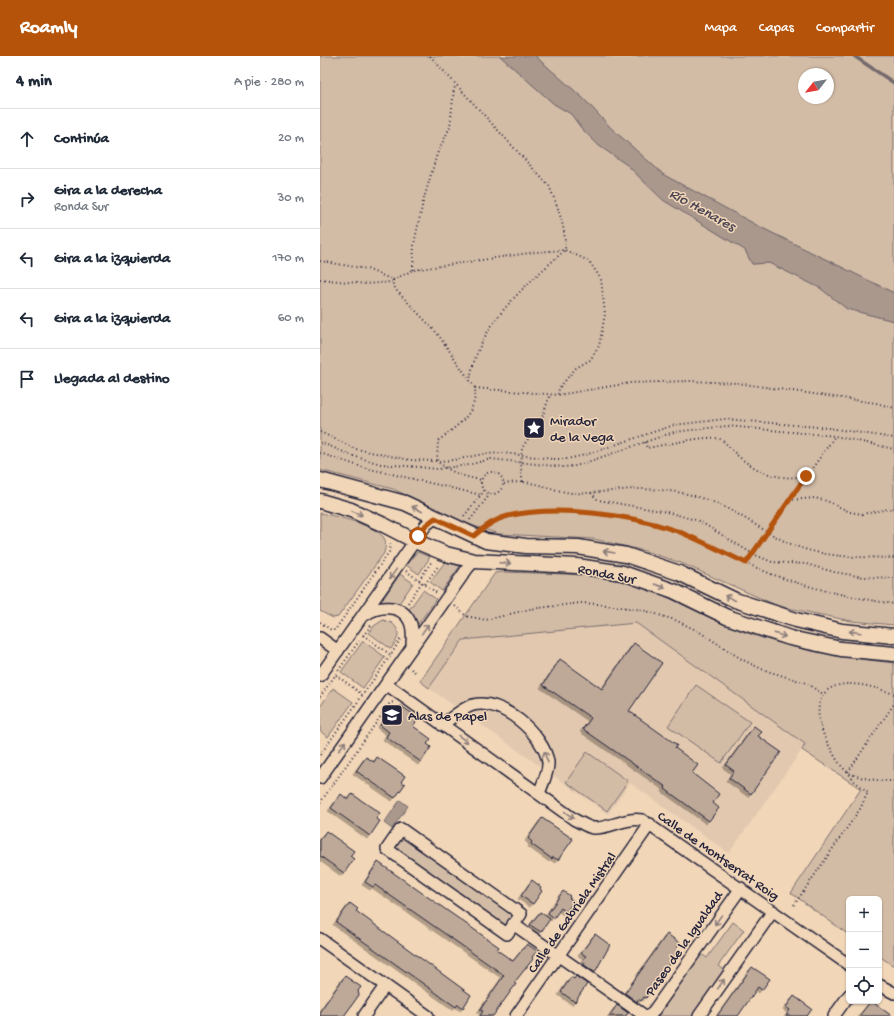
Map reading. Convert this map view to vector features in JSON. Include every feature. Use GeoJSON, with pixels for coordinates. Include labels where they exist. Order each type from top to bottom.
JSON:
{"type":"FeatureCollection","features":[{"type":"Feature","properties":{"kind":"main road","name":"Ronda Sur"},"geometry":{"type":"LineString","coordinates":[[320,480],[406,503],[486,541],[508,544],[578,547],[626,555],[679,573],[735,600],[796,620],[842,631],[894,636]]}},
{"type":"Feature","properties":{"kind":"main road","name":"Ronda Sur"},"geometry":{"type":"LineString","coordinates":[[320,501],[351,510],[414,541],[446,554],[474,561],[577,566],[623,573],[674,591],[727,617],[790,638],[841,649],[894,654]]}},
{"type":"Feature","properties":{"kind":"street"},"geometry":{"type":"LineString","coordinates":[[323,672],[362,618],[414,541],[426,525],[435,518]]}},
{"type":"Feature","properties":{"kind":"street"},"geometry":{"type":"LineString","coordinates":[[320,778],[474,561]]}},
{"type":"Feature","properties":{"kind":"street"},"geometry":{"type":"LineString","coordinates":[[362,618],[374,609],[387,607],[402,611],[409,619],[413,631],[412,648]]}},
{"type":"Feature","properties":{"kind":"street"},"geometry":{"type":"LineString","coordinates":[[320,638],[338,651]]}},
{"type":"Feature","properties":{"kind":"street","name":"Calle de Montserrat Roig"},"geometry":{"type":"LineString","coordinates":[[386,684],[575,820],[591,828],[607,826],[634,819],[642,820],[650,824],[846,963]]}},
{"type":"Feature","properties":{"kind":"street"},"geometry":{"type":"LineString","coordinates":[[442,725],[472,705],[481,704],[492,705],[521,721],[542,748],[546,756],[547,771],[539,794]]}},
{"type":"Feature","properties":{"kind":"street","name":"Calle de Gabriela Mistral"},"geometry":{"type":"LineString","coordinates":[[516,1016],[650,824]]}},
{"type":"Feature","properties":{"kind":"street"},"geometry":{"type":"LineString","coordinates":[[401,829],[521,914],[513,924],[507,934],[387,849],[401,829]]}},
{"type":"Feature","properties":{"kind":"street","name":"Paseo de la Igualdad"},"geometry":{"type":"LineString","coordinates":[[650,1016],[741,888]]}},
{"type":"Feature","properties":{"kind":"street"},"geometry":{"type":"LineString","coordinates":[[699,1016],[773,911]]}},
{"type":"Feature","properties":{"kind":"street"},"geometry":{"type":"LineString","coordinates":[[513,924],[645,1016]]}},
{"type":"Feature","properties":{"kind":"street"},"geometry":{"type":"LineString","coordinates":[[320,939],[428,1016]]}},
{"type":"Feature","properties":{"kind":"street"},"geometry":{"type":"LineString","coordinates":[[364,1016],[385,986]]}},
{"type":"Feature","properties":{"kind":"street"},"geometry":{"type":"LineString","coordinates":[[882,987],[894,993]]}},
{"type":"Feature","properties":{"kind":"street"},"geometry":{"type":"LineString","coordinates":[[834,1016],[846,999]]}},
{"type":"Feature","properties":{"kind":"path"},"geometry":{"type":"LineString","coordinates":[[430,56],[496,126],[549,186],[559,209],[566,239],[565,250],[519,292],[485,335],[472,363],[470,380]]}},
{"type":"Feature","properties":{"kind":"path"},"geometry":{"type":"LineString","coordinates":[[413,270],[414,244],[423,202],[437,154],[450,127],[454,90],[456,85]]}},
{"type":"Feature","properties":{"kind":"path"},"geometry":{"type":"LineString","coordinates":[[320,279],[366,284],[392,281],[413,270],[536,252],[565,250],[589,261],[600,279],[605,314],[599,346],[590,360],[576,368],[559,388],[558,395]]}},
{"type":"Feature","properties":{"kind":"path"},"geometry":{"type":"LineString","coordinates":[[320,261],[367,269],[392,281],[396,290],[437,333],[475,388],[476,398],[472,412],[438,441],[437,461],[444,468],[463,477],[482,480]]}},
{"type":"Feature","properties":{"kind":"path"},"geometry":{"type":"LineString","coordinates":[[475,388],[558,395],[630,383],[688,381],[737,383],[876,403],[894,408]]}},
{"type":"Feature","properties":{"kind":"path"},"geometry":{"type":"LineString","coordinates":[[523,482],[520,454],[525,443],[542,418],[550,395]]}},
{"type":"Feature","properties":{"kind":"path"},"geometry":{"type":"LineString","coordinates":[[320,432],[356,449],[410,460],[437,461],[454,460],[483,454],[520,454],[553,459],[567,459],[585,455],[674,425],[725,419],[829,428],[894,438]]}},
{"type":"Feature","properties":{"kind":"path"},"geometry":{"type":"LineString","coordinates":[[320,442],[353,456],[381,464],[437,469],[491,459],[563,467],[576,466],[674,432],[727,426],[835,436],[894,449]]}},
{"type":"Feature","properties":{"kind":"path"},"geometry":{"type":"LineString","coordinates":[[746,563],[835,436]]}},
{"type":"Feature","properties":{"kind":"path"},"geometry":{"type":"LineString","coordinates":[[645,442],[647,448],[700,439],[720,439],[737,456],[763,473],[776,477],[793,479],[806,476]]}},
{"type":"Feature","properties":{"kind":"path"},"geometry":{"type":"LineString","coordinates":[[320,453],[369,468],[481,495]]}},
{"type":"Feature","properties":{"kind":"path"},"geometry":{"type":"LineString","coordinates":[[496,472],[501,475],[504,484],[499,492],[490,494],[482,487],[482,480],[485,475],[496,472]]}},
{"type":"Feature","properties":{"kind":"path"},"geometry":{"type":"LineString","coordinates":[[504,484],[523,482],[571,493],[656,490],[694,496],[724,506],[744,516],[768,532],[811,551],[859,557],[894,558]]}},
{"type":"Feature","properties":{"kind":"path"},"geometry":{"type":"LineString","coordinates":[[590,493],[598,500],[667,512],[699,522],[753,554],[772,562],[806,564],[834,572],[864,577],[894,578]]}},
{"type":"Feature","properties":{"kind":"path"},"geometry":{"type":"LineString","coordinates":[[789,500],[815,498],[827,501],[850,512],[862,514],[894,508]]}},
{"type":"Feature","properties":{"kind":"path"},"geometry":{"type":"LineString","coordinates":[[474,536],[487,525],[507,516],[541,512],[581,512],[621,517],[670,529],[746,563],[809,586],[894,604]]}},
{"type":"Feature","properties":{"kind":"path"},"geometry":{"type":"LineString","coordinates":[[320,622],[331,630],[336,630],[341,620],[389,552],[391,548],[389,538]]}},
{"type":"Feature","properties":{"kind":"path"},"geometry":{"type":"LineString","coordinates":[[398,566],[446,599],[466,616],[486,620],[530,609],[581,603],[642,610],[676,620],[698,631],[743,660],[764,670],[806,684],[823,694]]}},
{"type":"Feature","properties":{"kind":"path"},"geometry":{"type":"LineString","coordinates":[[402,611],[422,582]]}},
{"type":"Feature","properties":{"kind":"path"},"geometry":{"type":"LineString","coordinates":[[341,620],[415,672]]}},
{"type":"Feature","properties":{"kind":"path"},"geometry":{"type":"LineString","coordinates":[[320,697],[375,621]]}},
{"type":"Feature","properties":{"kind":"path"},"geometry":{"type":"LineString","coordinates":[[320,755],[391,655],[400,640],[401,634]]}},
{"type":"Feature","properties":{"kind":"path"},"geometry":{"type":"LineString","coordinates":[[323,672],[335,675],[385,710]]}},
{"type":"Feature","properties":{"kind":"path"},"geometry":{"type":"LineString","coordinates":[[794,905],[860,809],[868,792],[853,780],[837,760],[821,730],[817,716],[819,704],[823,694],[830,688],[840,684],[851,684],[894,694]]}},
{"type":"Feature","properties":{"kind":"path"},"geometry":{"type":"LineString","coordinates":[[320,803],[390,703],[395,702]]}},
{"type":"Feature","properties":{"kind":"path"},"geometry":{"type":"LineString","coordinates":[[848,772],[894,704]]}},
{"type":"Feature","properties":{"kind":"path"},"geometry":{"type":"LineString","coordinates":[[848,772],[864,778],[894,781]]}},
{"type":"Feature","properties":{"kind":"shaded area"},"geometry":{"type":"Polygon","coordinates":[[[320,56],[500,56],[554,104],[571,114],[582,129],[598,145],[627,165],[663,200],[745,250],[752,264],[769,263],[820,288],[847,309],[894,321],[894,625],[851,621],[778,606],[681,563],[645,551],[594,539],[499,534],[468,524],[393,489],[320,470],[320,56]]]}},
{"type":"Feature","properties":{"kind":"shaded area"},"geometry":{"type":"Polygon","coordinates":[[[535,56],[894,56],[894,293],[762,228],[664,175],[611,128],[584,99],[535,56]]]}},
{"type":"Feature","properties":{"kind":"shaded area"},"geometry":{"type":"Polygon","coordinates":[[[320,513],[345,519],[373,529],[380,533],[384,538],[386,546],[384,553],[338,617],[333,618],[320,611],[320,513]]]}},
{"type":"Feature","properties":{"kind":"shaded area"},"geometry":{"type":"Polygon","coordinates":[[[417,552],[430,557],[419,574],[406,565],[417,552]]]}},
{"type":"Feature","properties":{"kind":"shaded area"},"geometry":{"type":"Polygon","coordinates":[[[445,562],[460,566],[442,591],[430,582],[445,562]]]}},
{"type":"Feature","properties":{"kind":"shaded area"},"geometry":{"type":"Polygon","coordinates":[[[495,573],[549,573],[595,576],[625,582],[665,596],[731,627],[771,641],[832,655],[894,663],[894,966],[882,958],[882,896],[846,896],[846,933],[791,893],[861,789],[802,750],[805,744],[636,623],[463,640],[429,688],[420,681],[495,573]]]}},
{"type":"Feature","properties":{"kind":"shaded area"},"geometry":{"type":"Polygon","coordinates":[[[400,574],[413,583],[398,605],[381,602],[400,574]]]}},
{"type":"Feature","properties":{"kind":"shaded area"},"geometry":{"type":"Polygon","coordinates":[[[423,590],[436,599],[416,627],[408,611],[423,590]]]}},
{"type":"Feature","properties":{"kind":"shaded area"},"geometry":{"type":"Polygon","coordinates":[[[383,620],[392,623],[397,629],[398,636],[391,649],[369,633],[374,626],[383,620]]]}},
{"type":"Feature","properties":{"kind":"shaded area"},"geometry":{"type":"Polygon","coordinates":[[[636,623],[806,744],[729,853],[630,783],[608,814],[429,688],[463,640],[636,623]]]}},
{"type":"Feature","properties":{"kind":"shaded area"},"geometry":{"type":"Polygon","coordinates":[[[363,641],[385,657],[363,688],[341,672],[363,641]]]}},
{"type":"Feature","properties":{"kind":"shaded area"},"geometry":{"type":"Polygon","coordinates":[[[696,685],[750,722],[721,763],[668,726],[696,685]]]}},
{"type":"Feature","properties":{"kind":"shaded area"},"geometry":{"type":"Polygon","coordinates":[[[333,688],[353,702],[328,737],[320,731],[320,707],[333,688]]]}},
{"type":"Feature","properties":{"kind":"shaded area"},"geometry":{"type":"Polygon","coordinates":[[[587,752],[628,781],[607,811],[566,782],[587,752]]]}},
{"type":"Feature","properties":{"kind":"shaded area"},"geometry":{"type":"Polygon","coordinates":[[[402,836],[513,915],[505,927],[394,848],[402,836]]]}},
{"type":"Feature","properties":{"kind":"shaded area"},"geometry":{"type":"Polygon","coordinates":[[[733,922],[744,930],[718,966],[725,971],[694,1016],[656,1016],[700,953],[707,958],[733,922]]]}},
{"type":"Feature","properties":{"kind":"water","name":"Río Henares"},"geometry":{"type":"Polygon","coordinates":[[[500,56],[535,56],[584,99],[611,128],[664,175],[762,228],[894,293],[894,321],[847,309],[820,288],[769,263],[752,264],[745,250],[663,200],[627,165],[598,145],[582,129],[571,114],[554,104],[500,56]]]}},
{"type":"Feature","properties":{"kind":"water"},"geometry":{"type":"Polygon","coordinates":[[[400,800],[408,806],[392,829],[384,823],[400,800]]]}},
{"type":"Feature","properties":{"kind":"building"},"geometry":{"type":"Polygon","coordinates":[[[634,643],[662,663],[629,711],[677,745],[675,748],[698,765],[692,773],[719,794],[713,803],[719,808],[709,821],[665,789],[666,787],[583,729],[591,718],[543,685],[560,659],[602,689],[634,643]]]}},
{"type":"Feature","properties":{"kind":"building"},"geometry":{"type":"Polygon","coordinates":[[[401,706],[419,718],[413,726],[431,739],[427,744],[431,747],[421,762],[386,737],[389,732],[380,725],[392,709],[401,706]]]}},
{"type":"Feature","properties":{"kind":"building"},"geometry":{"type":"Polygon","coordinates":[[[754,726],[762,732],[758,736],[781,752],[751,794],[729,778],[734,771],[726,765],[754,726]]]}},
{"type":"Feature","properties":{"kind":"building"},"geometry":{"type":"Polygon","coordinates":[[[366,757],[374,762],[377,757],[405,776],[401,782],[405,784],[395,798],[356,771],[366,757]]]}},
{"type":"Feature","properties":{"kind":"building"},"geometry":{"type":"Polygon","coordinates":[[[341,794],[348,800],[352,794],[380,813],[376,819],[380,821],[370,836],[331,808],[341,794]]]}},
{"type":"Feature","properties":{"kind":"building"},"geometry":{"type":"Polygon","coordinates":[[[542,818],[573,839],[558,860],[553,857],[552,859],[531,844],[532,842],[528,838],[542,818]]]}},
{"type":"Feature","properties":{"kind":"building"},"geometry":{"type":"Polygon","coordinates":[[[326,831],[354,851],[350,856],[354,859],[344,873],[320,856],[320,840],[326,831]]]}},
{"type":"Feature","properties":{"kind":"building"},"geometry":{"type":"Polygon","coordinates":[[[378,862],[499,947],[497,950],[513,961],[527,944],[537,951],[493,1016],[480,1016],[483,1011],[480,1010],[504,975],[375,885],[373,887],[365,882],[378,862]]]}},
{"type":"Feature","properties":{"kind":"building"},"geometry":{"type":"Polygon","coordinates":[[[532,880],[541,887],[540,889],[542,891],[533,904],[521,896],[532,880]]]}},
{"type":"Feature","properties":{"kind":"building"},"geometry":{"type":"Polygon","coordinates":[[[563,891],[574,901],[566,912],[561,908],[554,918],[548,913],[563,891]]]}},
{"type":"Feature","properties":{"kind":"building"},"geometry":{"type":"Polygon","coordinates":[[[350,903],[358,909],[356,911],[471,995],[463,1008],[458,1004],[456,1007],[336,922],[350,903]]]}},
{"type":"Feature","properties":{"kind":"building"},"geometry":{"type":"Polygon","coordinates":[[[540,912],[550,919],[541,932],[530,925],[540,912]]]}},
{"type":"Feature","properties":{"kind":"building"},"geometry":{"type":"Polygon","coordinates":[[[595,934],[610,945],[595,972],[584,965],[585,963],[582,961],[586,956],[581,953],[595,934]]]}},
{"type":"Feature","properties":{"kind":"building"},"geometry":{"type":"Polygon","coordinates":[[[667,934],[680,943],[676,949],[678,951],[646,998],[644,997],[641,1001],[638,999],[637,1002],[625,993],[667,934]]]}},
{"type":"Feature","properties":{"kind":"building"},"geometry":{"type":"Polygon","coordinates":[[[752,967],[770,979],[762,990],[758,987],[738,1016],[717,1016],[752,967]]]}},
{"type":"Feature","properties":{"kind":"building"},"geometry":{"type":"Polygon","coordinates":[[[345,976],[361,987],[358,991],[359,995],[344,1016],[320,1016],[320,1011],[345,976]]]}},
{"type":"Feature","properties":{"kind":"building"},"geometry":{"type":"Polygon","coordinates":[[[576,976],[587,984],[575,1002],[561,992],[571,977],[574,979],[576,976]]]}},
{"type":"Feature","properties":{"kind":"building"},"geometry":{"type":"Polygon","coordinates":[[[794,996],[812,1009],[807,1016],[786,1016],[790,1010],[786,1007],[794,996]]]}},
{"type":"Feature","properties":{"kind":"building"},"geometry":{"type":"Polygon","coordinates":[[[869,1004],[875,1004],[892,1016],[859,1016],[869,1004]]]}},
{"type":"Feature","properties":{"kind":"building"},"geometry":{"type":"Polygon","coordinates":[[[617,1005],[628,1013],[626,1016],[609,1016],[617,1005]]]}},
{"type":"Feature","properties":{"kind":"waterway"},"geometry":{"type":"LineString","coordinates":[[854,56],[894,83]]}},
{"type":"Feature","properties":{"kind":"place","name":"Mirador de la Vega"},"geometry":{"type":"Point","coordinates":[534,428]}},
{"type":"Feature","properties":{"kind":"place","name":"Alas de Papel"},"geometry":{"type":"Point","coordinates":[392,715]}},
{"type":"Feature","properties":{"kind":"route"},"geometry":{"type":"LineString","coordinates":[[418,536],[426,525],[435,518],[474,536],[487,525],[507,516],[541,512],[581,512],[621,517],[677,531],[746,563],[806,476]]}}]}
